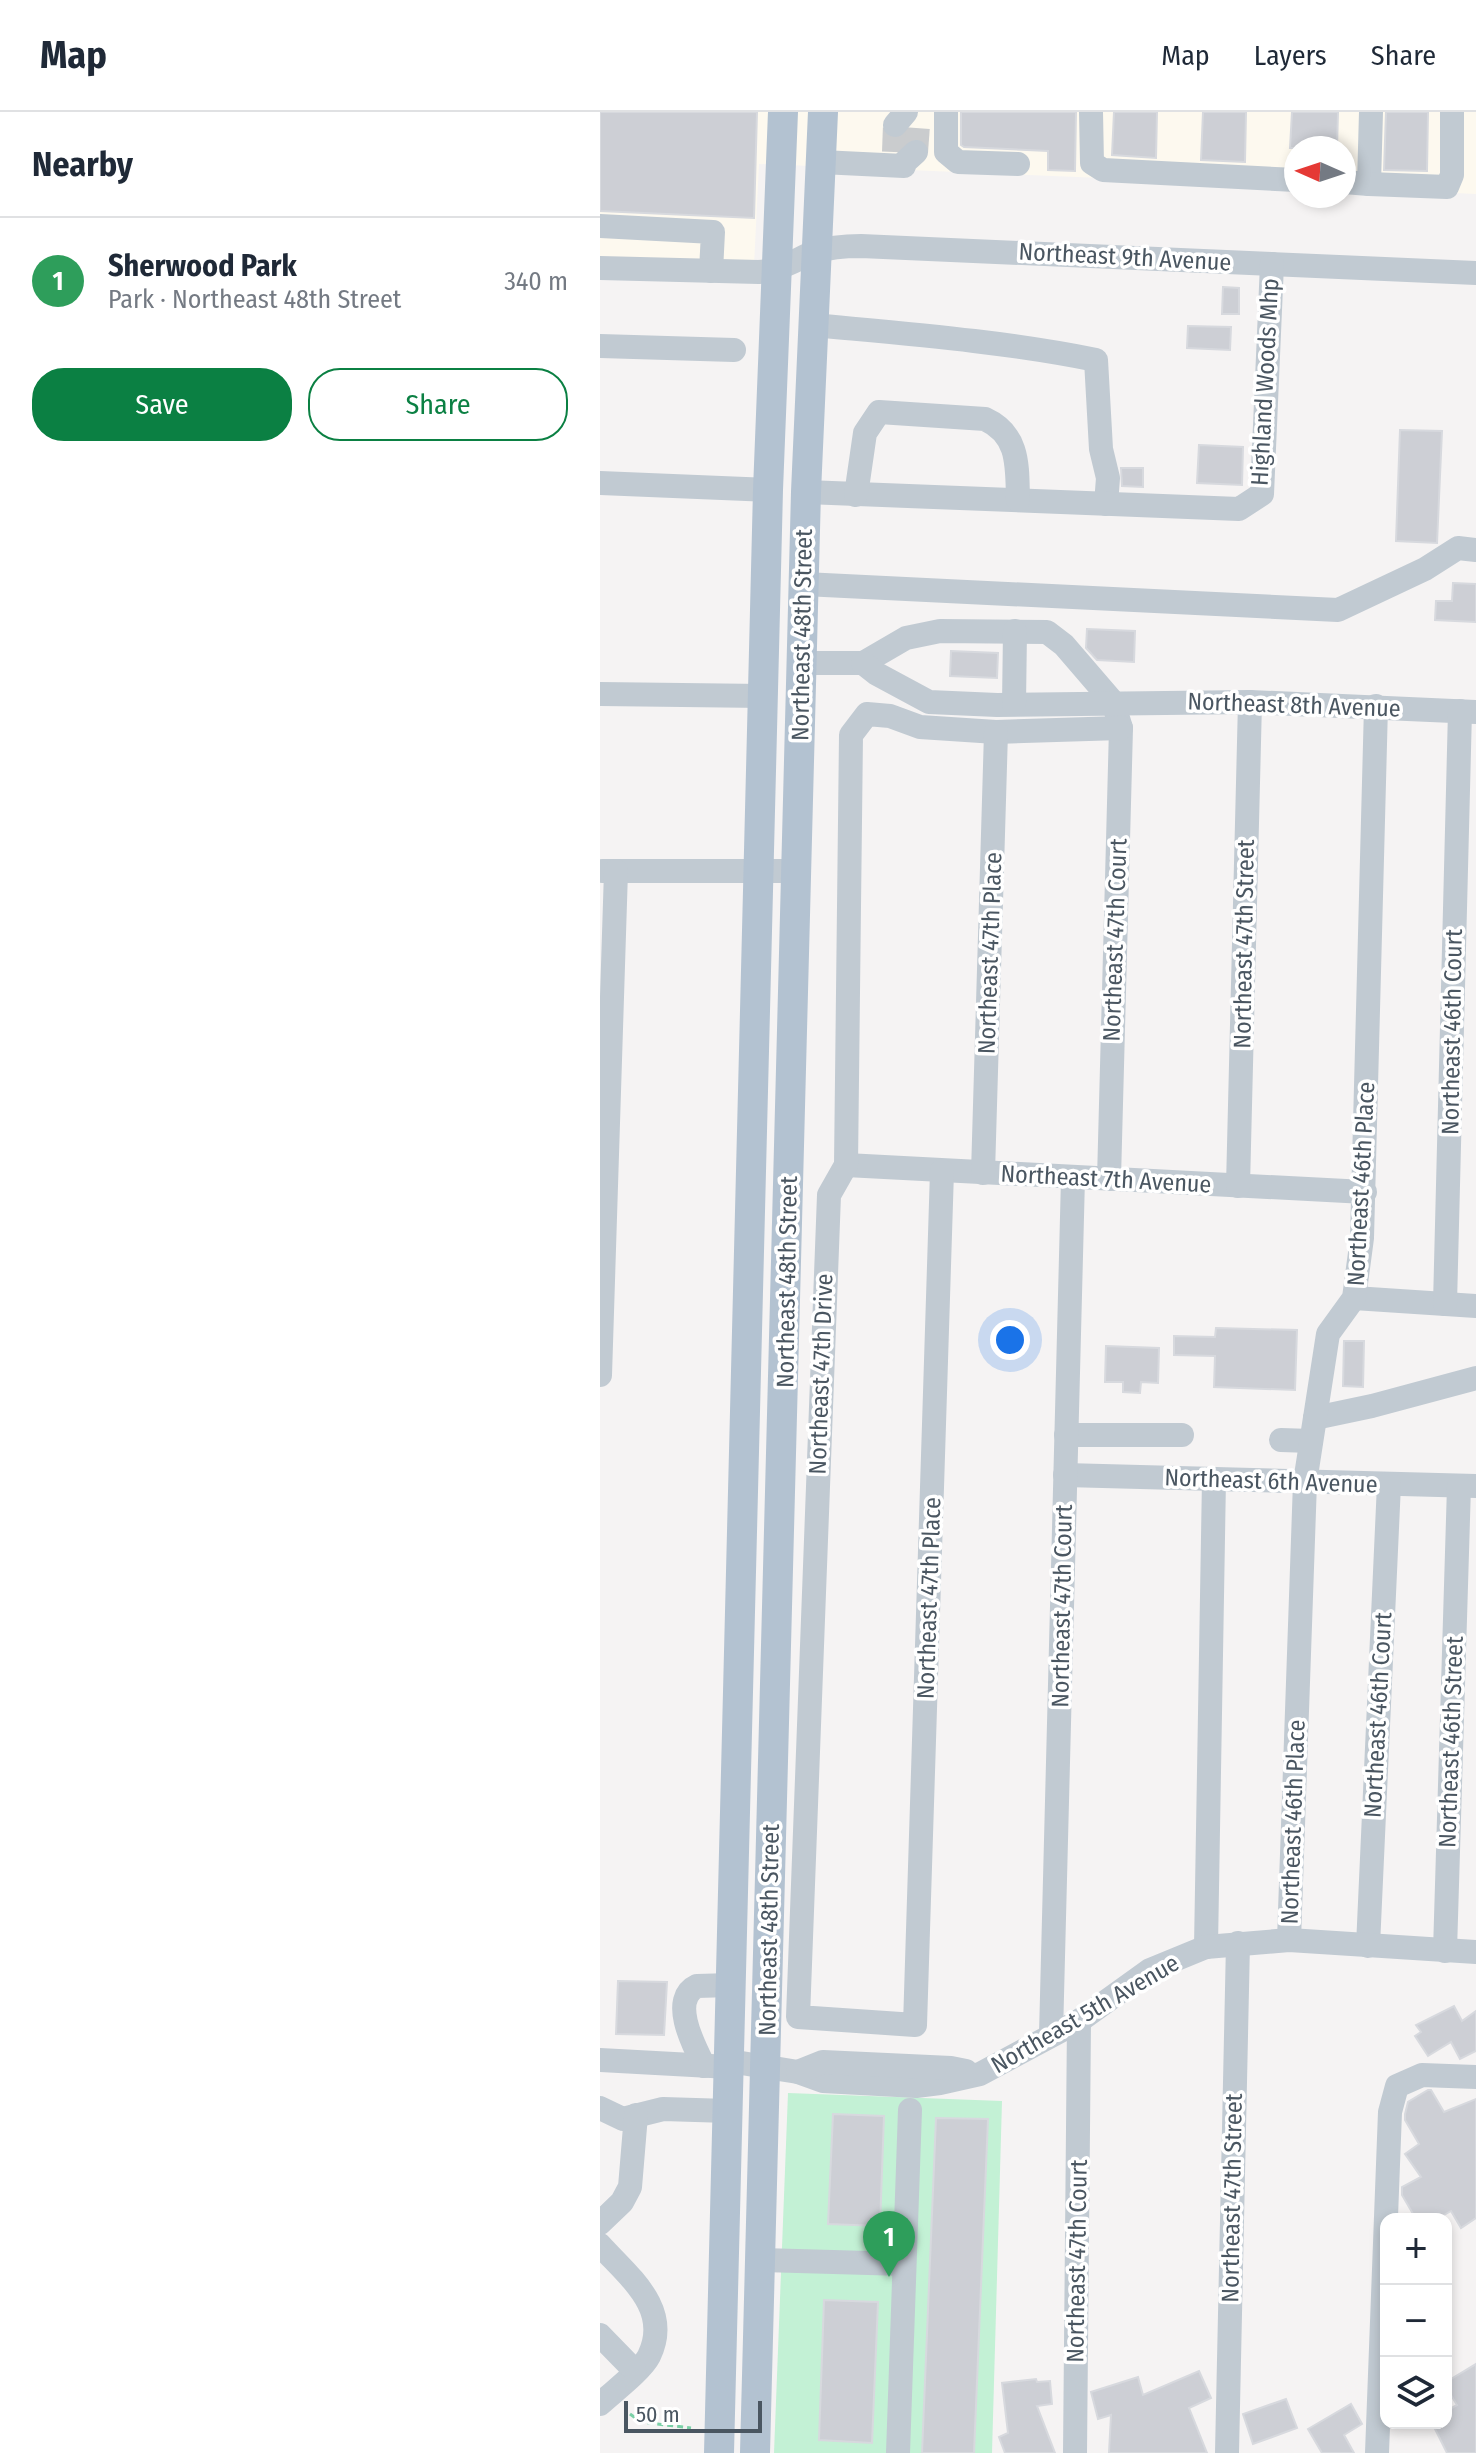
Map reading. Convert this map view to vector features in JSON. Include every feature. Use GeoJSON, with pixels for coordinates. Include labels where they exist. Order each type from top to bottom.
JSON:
{"type":"FeatureCollection","features":[{"type":"Feature","properties":{"kind":"main road","name":"Northeast 48th Street"},"geometry":{"type":"LineString","coordinates":[[719,2453],[728,2111],[721,2064],[731,1985],[768,490],[783,112]]}},
{"type":"Feature","properties":{"kind":"main road","name":"Northeast 48th Street"},"geometry":{"type":"LineString","coordinates":[[755,2453],[806,492],[823,112]]}},
{"type":"Feature","properties":{"kind":"main road"},"geometry":{"type":"LineString","coordinates":[[771,440],[780,481],[777,634],[784,650],[802,663]]}},
{"type":"Feature","properties":{"kind":"main road"},"geometry":{"type":"LineString","coordinates":[[728,2111],[741,2135],[763,2194]]}},
{"type":"Feature","properties":{"kind":"street"},"geometry":{"type":"LineString","coordinates":[[946,112],[946,152],[958,162],[1018,164]]}},
{"type":"Feature","properties":{"kind":"street"},"geometry":{"type":"LineString","coordinates":[[1091,112],[1092,163],[1103,170],[1284,179]]}},
{"type":"Feature","properties":{"kind":"street"},"geometry":{"type":"LineString","coordinates":[[1369,184],[1371,112]]}},
{"type":"Feature","properties":{"kind":"street"},"geometry":{"type":"LineString","coordinates":[[1356,183],[1447,187],[1452,175],[1452,112]]}},
{"type":"Feature","properties":{"kind":"street"},"geometry":{"type":"LineString","coordinates":[[821,162],[904,166],[905,155]]}},
{"type":"Feature","properties":{"kind":"street"},"geometry":{"type":"LineString","coordinates":[[600,226],[713,232],[711,271]]}},
{"type":"Feature","properties":{"kind":"street","name":"Northeast 9th Avenue"},"geometry":{"type":"LineString","coordinates":[[778,270],[817,252],[840,246],[861,246],[1476,273]]}},
{"type":"Feature","properties":{"kind":"street","name":"Highland Woods Mhp"},"geometry":{"type":"LineString","coordinates":[[806,492],[1239,509],[1262,494],[1272,264]]}},
{"type":"Feature","properties":{"kind":"street"},"geometry":{"type":"LineString","coordinates":[[600,268],[755,273],[778,270]]}},
{"type":"Feature","properties":{"kind":"street"},"geometry":{"type":"LineString","coordinates":[[813,325],[926,334],[1055,351],[1096,360],[1101,449],[1108,478],[1106,504]]}},
{"type":"Feature","properties":{"kind":"street"},"geometry":{"type":"LineString","coordinates":[[600,346],[734,350]]}},
{"type":"Feature","properties":{"kind":"street"},"geometry":{"type":"LineString","coordinates":[[856,495],[865,433],[879,412],[985,419],[1000,425],[1016,454],[1018,500]]}},
{"type":"Feature","properties":{"kind":"street"},"geometry":{"type":"LineString","coordinates":[[600,483],[768,490]]}},
{"type":"Feature","properties":{"kind":"street"},"geometry":{"type":"LineString","coordinates":[[804,584],[1338,610],[1425,569],[1458,548],[1476,550]]}},
{"type":"Feature","properties":{"kind":"street"},"geometry":{"type":"LineString","coordinates":[[802,663],[863,663],[906,638],[940,631],[1047,632],[1064,645],[1113,702]]}},
{"type":"Feature","properties":{"kind":"street"},"geometry":{"type":"LineString","coordinates":[[1014,704],[1015,631]]}},
{"type":"Feature","properties":{"kind":"street","name":"Northeast 8th Avenue"},"geometry":{"type":"LineString","coordinates":[[863,663],[929,702],[1250,702],[1468,711]]}},
{"type":"Feature","properties":{"kind":"street"},"geometry":{"type":"LineString","coordinates":[[600,694],[764,696]]}},
{"type":"Feature","properties":{"kind":"street","name":"Northeast 47th Court"},"geometry":{"type":"LineString","coordinates":[[1109,1179],[1121,728],[1113,702]]}},
{"type":"Feature","properties":{"kind":"street","name":"Northeast 47th Street"},"geometry":{"type":"LineString","coordinates":[[1238,1186],[1250,702]]}},
{"type":"Feature","properties":{"kind":"street","name":"Northeast 46th Place"},"geometry":{"type":"LineString","coordinates":[[1289,1940],[1305,1482],[1328,1334],[1354,1298],[1365,1192],[1376,706]]}},
{"type":"Feature","properties":{"kind":"street","name":"Northeast 46th Court"},"geometry":{"type":"LineString","coordinates":[[1445,1304],[1468,711]]}},
{"type":"Feature","properties":{"kind":"street","name":"Northeast 47th Drive"},"geometry":{"type":"LineString","coordinates":[[915,2025],[798,2017],[829,1195],[846,1165],[851,735],[867,714],[890,716],[920,727],[996,732]]}},
{"type":"Feature","properties":{"kind":"street"},"geometry":{"type":"LineString","coordinates":[[996,732],[1121,728]]}},
{"type":"Feature","properties":{"kind":"street","name":"Northeast 47th Place"},"geometry":{"type":"LineString","coordinates":[[983,1173],[996,732]]}},
{"type":"Feature","properties":{"kind":"street"},"geometry":{"type":"LineString","coordinates":[[600,1370],[608,871],[796,871]]}},
{"type":"Feature","properties":{"kind":"street","name":"Northeast 7th Avenue"},"geometry":{"type":"LineString","coordinates":[[846,1165],[1365,1192]]}},
{"type":"Feature","properties":{"kind":"street","name":"Northeast 47th Place"},"geometry":{"type":"LineString","coordinates":[[915,2025],[942,1171]]}},
{"type":"Feature","properties":{"kind":"street","name":"Northeast 47th Court"},"geometry":{"type":"LineString","coordinates":[[1051,2035],[1073,1178]]}},
{"type":"Feature","properties":{"kind":"street"},"geometry":{"type":"LineString","coordinates":[[1354,1298],[1476,1306]]}},
{"type":"Feature","properties":{"kind":"street"},"geometry":{"type":"LineString","coordinates":[[1281,1440],[1372,1406],[1476,1378]]}},
{"type":"Feature","properties":{"kind":"street"},"geometry":{"type":"LineString","coordinates":[[1066,1435],[1182,1435]]}},
{"type":"Feature","properties":{"kind":"street","name":"Northeast 6th Avenue"},"geometry":{"type":"LineString","coordinates":[[1065,1475],[1467,1486]]}},
{"type":"Feature","properties":{"kind":"street"},"geometry":{"type":"LineString","coordinates":[[1206,1947],[1214,1479]]}},
{"type":"Feature","properties":{"kind":"street","name":"Northeast 46th Court"},"geometry":{"type":"LineString","coordinates":[[1368,1946],[1389,1484]]}},
{"type":"Feature","properties":{"kind":"street","name":"Northeast 46th Street"},"geometry":{"type":"LineString","coordinates":[[1445,1951],[1467,1486]]}},
{"type":"Feature","properties":{"kind":"street","name":"Northeast 5th Avenue"},"geometry":{"type":"LineString","coordinates":[[600,2060],[765,2066],[798,2072],[823,2081],[916,2086],[980,2074],[1079,2021],[1150,1970],[1206,1947],[1289,1940],[1476,1952]]}},
{"type":"Feature","properties":{"kind":"street","name":"Northeast 47th Street"},"geometry":{"type":"LineString","coordinates":[[1227,2453],[1238,1943]]}},
{"type":"Feature","properties":{"kind":"street"},"geometry":{"type":"LineString","coordinates":[[721,2064],[684,2014],[686,1997],[697,1986],[731,1985]]}},
{"type":"Feature","properties":{"kind":"street","name":"Northeast 47th Court"},"geometry":{"type":"LineString","coordinates":[[1075,2453],[1079,2021]]}},
{"type":"Feature","properties":{"kind":"street"},"geometry":{"type":"LineString","coordinates":[[1377,2453],[1390,2112],[1397,2086],[1422,2075],[1476,2077]]}},
{"type":"Feature","properties":{"kind":"street"},"geometry":{"type":"LineString","coordinates":[[600,2108],[623,2119],[663,2109],[728,2111]]}},
{"type":"Feature","properties":{"kind":"street"},"geometry":{"type":"LineString","coordinates":[[898,2453],[910,2110]]}},
{"type":"Feature","properties":{"kind":"street"},"geometry":{"type":"LineString","coordinates":[[600,2223],[622,2202],[630,2187],[636,2115]]}},
{"type":"Feature","properties":{"kind":"street"},"geometry":{"type":"LineString","coordinates":[[600,2245],[646,2296],[656,2316],[649,2358],[600,2404]]}},
{"type":"Feature","properties":{"kind":"street"},"geometry":{"type":"LineString","coordinates":[[761,2260],[904,2264]]}},
{"type":"Feature","properties":{"kind":"street"},"geometry":{"type":"LineString","coordinates":[[600,2335],[635,2371]]}},
{"type":"Feature","properties":{"kind":"path"},"geometry":{"type":"LineString","coordinates":[[630,2414],[641,2422],[691,2428]]}},
{"type":"Feature","properties":{"kind":"shaded area"},"geometry":{"type":"Polygon","coordinates":[[[600,112],[1476,112],[1476,194],[1356,189],[1356,136],[1284,136],[1284,186],[759,164],[754,266],[600,260],[600,112]]]}},
{"type":"Feature","properties":{"kind":"green space"},"geometry":{"type":"Polygon","coordinates":[[[788,2093],[1002,2101],[992,2453],[774,2453],[788,2093]]]}},
{"type":"Feature","properties":{"kind":"building"},"geometry":{"type":"Polygon","coordinates":[[[600,112],[757,112],[754,218],[600,211],[600,112]]]}},
{"type":"Feature","properties":{"kind":"building"},"geometry":{"type":"Polygon","coordinates":[[[961,112],[1076,112],[1075,171],[1048,170],[1048,151],[964,147],[961,145],[961,112]]]}},
{"type":"Feature","properties":{"kind":"building"},"geometry":{"type":"Polygon","coordinates":[[[1114,112],[1157,112],[1156,158],[1112,155],[1114,112]]]}},
{"type":"Feature","properties":{"kind":"building"},"geometry":{"type":"Polygon","coordinates":[[[1203,112],[1246,112],[1245,162],[1201,160],[1203,112]]]}},
{"type":"Feature","properties":{"kind":"building"},"geometry":{"type":"Polygon","coordinates":[[[1292,112],[1338,112],[1337,136],[1291,136],[1292,112]]]}},
{"type":"Feature","properties":{"kind":"building"},"geometry":{"type":"Polygon","coordinates":[[[1386,112],[1428,112],[1427,171],[1384,170],[1386,112]]]}},
{"type":"Feature","properties":{"kind":"building"},"geometry":{"type":"Polygon","coordinates":[[[1223,287],[1239,288],[1239,314],[1222,314],[1223,287]]]}},
{"type":"Feature","properties":{"kind":"building"},"geometry":{"type":"Polygon","coordinates":[[[1188,326],[1231,327],[1230,350],[1187,348],[1188,326]]]}},
{"type":"Feature","properties":{"kind":"building"},"geometry":{"type":"Polygon","coordinates":[[[1400,430],[1442,431],[1437,543],[1396,541],[1400,430]]]}},
{"type":"Feature","properties":{"kind":"building"},"geometry":{"type":"Polygon","coordinates":[[[1199,445],[1243,447],[1242,485],[1197,483],[1199,445]]]}},
{"type":"Feature","properties":{"kind":"building"},"geometry":{"type":"Polygon","coordinates":[[[1121,468],[1143,468],[1143,487],[1122,486],[1121,468]]]}},
{"type":"Feature","properties":{"kind":"building"},"geometry":{"type":"Polygon","coordinates":[[[1453,583],[1476,584],[1476,622],[1435,620],[1436,601],[1452,601],[1453,583]]]}},
{"type":"Feature","properties":{"kind":"building"},"geometry":{"type":"Polygon","coordinates":[[[1087,629],[1135,631],[1134,662],[1097,660],[1086,648],[1087,629]]]}},
{"type":"Feature","properties":{"kind":"building"},"geometry":{"type":"Polygon","coordinates":[[[951,651],[998,653],[997,678],[950,676],[951,651]]]}},
{"type":"Feature","properties":{"kind":"building"},"geometry":{"type":"Polygon","coordinates":[[[1216,1328],[1297,1330],[1295,1390],[1214,1387],[1215,1356],[1174,1355],[1174,1336],[1215,1337],[1216,1328]]]}},
{"type":"Feature","properties":{"kind":"building"},"geometry":{"type":"Polygon","coordinates":[[[1344,1341],[1364,1341],[1363,1387],[1343,1386],[1344,1341]]]}},
{"type":"Feature","properties":{"kind":"building"},"geometry":{"type":"Polygon","coordinates":[[[1106,1346],[1159,1348],[1158,1383],[1141,1382],[1140,1393],[1123,1392],[1123,1382],[1105,1382],[1106,1346]]]}},
{"type":"Feature","properties":{"kind":"building"},"geometry":{"type":"Polygon","coordinates":[[[618,1981],[667,1982],[664,2035],[616,2034],[618,1981]]]}},
{"type":"Feature","properties":{"kind":"building"},"geometry":{"type":"Polygon","coordinates":[[[1454,2006],[1462,2021],[1476,2011],[1476,2051],[1460,2059],[1451,2042],[1428,2056],[1415,2036],[1421,2032],[1416,2025],[1454,2006]]]}},
{"type":"Feature","properties":{"kind":"building"},"geometry":{"type":"Polygon","coordinates":[[[1431,2090],[1444,2112],[1476,2099],[1476,2218],[1461,2228],[1451,2211],[1412,2213],[1402,2195],[1402,2187],[1421,2177],[1405,2154],[1419,2144],[1405,2120],[1408,2102],[1431,2090]]]}},
{"type":"Feature","properties":{"kind":"building"},"geometry":{"type":"Polygon","coordinates":[[[833,2114],[884,2116],[880,2226],[828,2224],[833,2114]]]}},
{"type":"Feature","properties":{"kind":"building"},"geometry":{"type":"Polygon","coordinates":[[[936,2118],[988,2119],[974,2453],[922,2453],[936,2118]]]}},
{"type":"Feature","properties":{"kind":"building"},"geometry":{"type":"Polygon","coordinates":[[[824,2300],[878,2302],[872,2443],[819,2440],[824,2300]]]}},
{"type":"Feature","properties":{"kind":"building"},"geometry":{"type":"Polygon","coordinates":[[[1476,2364],[1476,2453],[1447,2453],[1435,2429],[1452,2429],[1452,2408],[1457,2405],[1452,2397],[1452,2378],[1476,2364]]]}},
{"type":"Feature","properties":{"kind":"building"},"geometry":{"type":"Polygon","coordinates":[[[1199,2371],[1211,2398],[1189,2408],[1207,2453],[1109,2453],[1111,2415],[1098,2419],[1091,2392],[1138,2377],[1143,2395],[1199,2371]]]}},
{"type":"Feature","properties":{"kind":"building"},"geometry":{"type":"Polygon","coordinates":[[[1036,2379],[1037,2382],[1050,2381],[1052,2404],[1037,2406],[1055,2453],[1005,2453],[999,2437],[1008,2433],[1002,2383],[1036,2379]]]}},
{"type":"Feature","properties":{"kind":"building"},"geometry":{"type":"Polygon","coordinates":[[[1286,2399],[1297,2428],[1253,2444],[1243,2414],[1286,2399]]]}},
{"type":"Feature","properties":{"kind":"building"},"geometry":{"type":"Polygon","coordinates":[[[1351,2404],[1362,2424],[1344,2435],[1354,2453],[1322,2453],[1308,2429],[1351,2404]]]}},
{"type":"Feature","properties":{"kind":"tunnel"},"geometry":{"type":"LineString","coordinates":[[894,152],[895,125]]}},
{"type":"Feature","properties":{"kind":"tunnel"},"geometry":{"type":"LineString","coordinates":[[916,152],[918,125]]}},
{"type":"Feature","properties":{"kind":"place","name":"Sherwood Park"},"geometry":{"type":"Point","coordinates":[889,2277]}}]}
